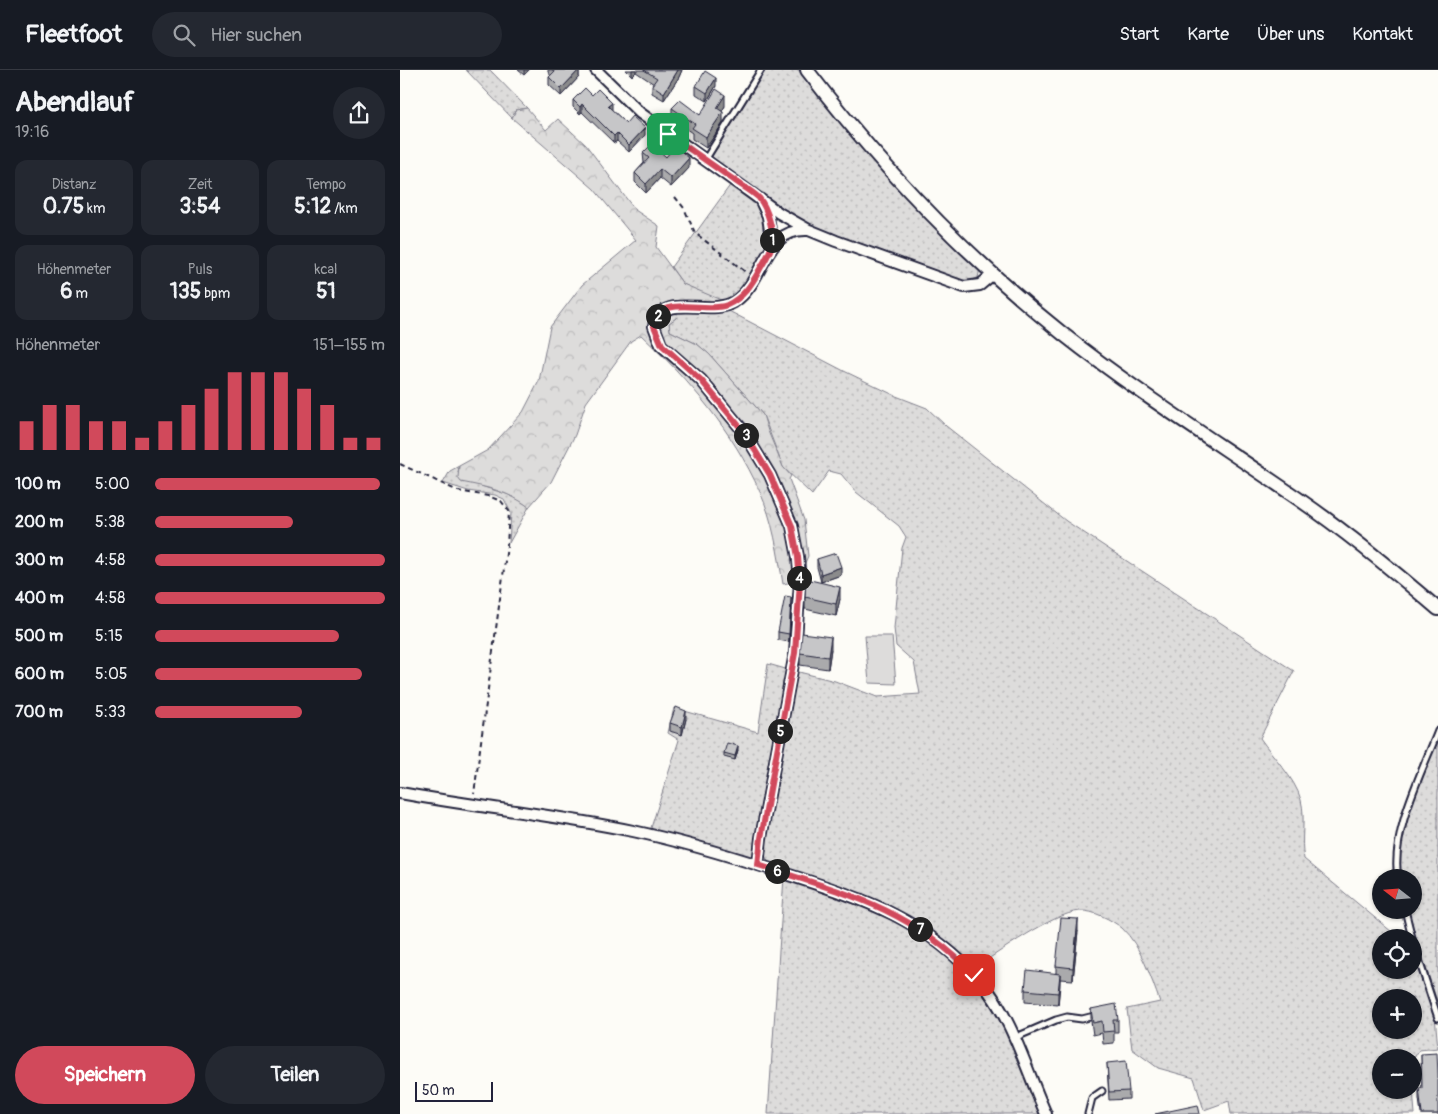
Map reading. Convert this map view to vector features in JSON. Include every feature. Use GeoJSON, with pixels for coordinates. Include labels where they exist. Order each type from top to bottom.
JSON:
{"type":"FeatureCollection","features":[{"type":"Feature","properties":{"kind":"street"},"geometry":{"type":"LineString","coordinates":[[596,70],[640,113],[758,198],[809,230],[964,287],[980,285],[993,274]]}},
{"type":"Feature","properties":{"kind":"street"},"geometry":{"type":"LineString","coordinates":[[807,70],[844,116],[922,203],[993,274],[1062,333],[1108,368],[1302,501],[1438,609]]}},
{"type":"Feature","properties":{"kind":"street"},"geometry":{"type":"LineString","coordinates":[[758,198],[768,216],[772,246]]}},
{"type":"Feature","properties":{"kind":"street"},"geometry":{"type":"LineString","coordinates":[[758,865],[761,838],[795,653],[804,583],[792,526],[784,505],[758,453],[718,398],[662,345],[655,332],[655,321],[666,309],[677,306],[706,309],[726,306],[741,296],[756,276],[772,246],[787,233],[801,229],[809,230]]}},
{"type":"Feature","properties":{"kind":"street"},"geometry":{"type":"LineString","coordinates":[[400,792],[472,806],[633,831],[758,865],[866,900],[922,930],[952,953],[982,983],[1000,1008],[1046,1114]]}},
{"type":"Feature","properties":{"kind":"lane"},"geometry":{"type":"LineString","coordinates":[[707,161],[761,70]]}},
{"type":"Feature","properties":{"kind":"lane"},"geometry":{"type":"LineString","coordinates":[[1397,869],[1396,858],[1400,831],[1438,731]]}},
{"type":"Feature","properties":{"kind":"lane"},"geometry":{"type":"LineString","coordinates":[[1422,969],[1438,1018]]}},
{"type":"Feature","properties":{"kind":"lane"},"geometry":{"type":"LineString","coordinates":[[1013,1039],[1067,1016],[1082,1019],[1103,1014]]}},
{"type":"Feature","properties":{"kind":"lane"},"geometry":{"type":"LineString","coordinates":[[1088,1114],[1092,1098],[1102,1092]]}},
{"type":"Feature","properties":{"kind":"path"},"geometry":{"type":"LineString","coordinates":[[675,197],[684,208],[695,233],[744,272],[756,276]]}},
{"type":"Feature","properties":{"kind":"path"},"geometry":{"type":"LineString","coordinates":[[400,464],[458,491],[495,497],[505,504],[509,511],[507,546],[472,806]]}},
{"type":"Feature","properties":{"kind":"green space"},"geometry":{"type":"Polygon","coordinates":[[[466,70],[490,70],[527,108],[516,110],[512,118],[466,70]]]}},
{"type":"Feature","properties":{"kind":"green space"},"geometry":{"type":"Polygon","coordinates":[[[762,70],[802,70],[980,268],[978,278],[963,283],[825,234],[767,201],[709,159],[762,70]]]}},
{"type":"Feature","properties":{"kind":"green space"},"geometry":{"type":"Polygon","coordinates":[[[527,108],[546,130],[558,119],[586,145],[635,210],[659,226],[656,247],[683,284],[721,300],[710,305],[680,301],[676,318],[669,323],[670,331],[697,344],[709,354],[763,415],[783,467],[791,476],[789,479],[804,520],[808,556],[797,581],[783,584],[765,503],[737,448],[693,388],[641,335],[631,341],[586,403],[575,435],[551,482],[529,507],[505,493],[461,482],[458,478],[459,466],[488,450],[523,412],[539,381],[550,327],[582,285],[636,240],[594,189],[512,118],[516,110],[527,108]]]}},
{"type":"Feature","properties":{"kind":"green space"},"geometry":{"type":"Polygon","coordinates":[[[731,184],[757,204],[765,220],[769,240],[765,255],[749,283],[732,299],[710,305],[720,301],[683,284],[671,267],[731,184]]]}},
{"type":"Feature","properties":{"kind":"green space"},"geometry":{"type":"Polygon","coordinates":[[[677,308],[725,309],[844,371],[896,396],[927,408],[946,426],[1066,521],[1294,671],[1260,738],[1289,776],[1301,800],[1304,859],[1372,915],[1372,919],[1376,919],[1388,929],[1372,929],[1372,979],[1422,978],[1435,1016],[1438,1048],[1372,1049],[1372,1099],[1414,1099],[1415,1114],[1231,1114],[1229,1101],[1204,1110],[1194,1078],[1158,1068],[1132,1049],[1127,1009],[1160,1002],[1145,963],[1135,944],[1122,928],[1113,922],[1091,912],[1080,911],[1068,914],[1041,926],[973,969],[925,928],[885,904],[769,863],[764,854],[764,835],[795,671],[835,681],[877,697],[920,694],[914,662],[896,646],[894,628],[902,548],[906,537],[899,526],[856,492],[841,474],[829,471],[812,495],[783,467],[763,415],[709,354],[697,344],[670,331],[669,323],[676,318],[677,308]]]}},
{"type":"Feature","properties":{"kind":"green space"},"geometry":{"type":"Polygon","coordinates":[[[459,466],[458,473],[484,487],[516,497],[529,507],[509,543],[511,513],[504,499],[495,495],[468,491],[443,483],[450,471],[459,466]]]}},
{"type":"Feature","properties":{"kind":"green space"},"geometry":{"type":"Polygon","coordinates":[[[865,636],[892,636],[896,684],[869,683],[865,636]]]}},
{"type":"Feature","properties":{"kind":"green space"},"geometry":{"type":"Polygon","coordinates":[[[768,664],[789,670],[755,854],[750,859],[650,831],[679,740],[668,733],[674,708],[758,732],[768,664]]]}},
{"type":"Feature","properties":{"kind":"green space"},"geometry":{"type":"Polygon","coordinates":[[[1438,738],[1438,1004],[1422,955],[1422,929],[1413,929],[1410,919],[1422,919],[1422,869],[1400,869],[1401,842],[1410,806],[1438,738]]]}},
{"type":"Feature","properties":{"kind":"green space"},"geometry":{"type":"Polygon","coordinates":[[[784,877],[884,913],[931,940],[970,976],[1006,1028],[1041,1114],[768,1114],[784,877]]]}},
{"type":"Feature","properties":{"kind":"building"},"geometry":{"type":"Polygon","coordinates":[[[553,70],[579,70],[561,89],[549,77],[554,72],[553,70]]]}},
{"type":"Feature","properties":{"kind":"building"},"geometry":{"type":"Polygon","coordinates":[[[644,70],[678,70],[664,93],[652,85],[657,78],[644,70]]]}},
{"type":"Feature","properties":{"kind":"building"},"geometry":{"type":"Polygon","coordinates":[[[705,71],[716,78],[707,93],[696,86],[705,71]]]}},
{"type":"Feature","properties":{"kind":"building"},"geometry":{"type":"Polygon","coordinates":[[[585,88],[592,95],[598,89],[612,103],[608,106],[626,123],[632,116],[645,128],[629,145],[617,133],[614,136],[582,104],[580,107],[573,100],[585,88]]]}},
{"type":"Feature","properties":{"kind":"building"},"geometry":{"type":"Polygon","coordinates":[[[716,89],[725,95],[717,108],[723,112],[706,137],[692,128],[695,124],[672,108],[680,100],[700,115],[716,89]]]}},
{"type":"Feature","properties":{"kind":"building"},"geometry":{"type":"Polygon","coordinates":[[[652,144],[666,157],[675,146],[689,158],[671,178],[660,169],[646,184],[635,173],[649,158],[643,153],[652,144]]]}},
{"type":"Feature","properties":{"kind":"building"},"geometry":{"type":"Polygon","coordinates":[[[836,553],[841,567],[821,574],[817,559],[836,553]]]}},
{"type":"Feature","properties":{"kind":"building"},"geometry":{"type":"Polygon","coordinates":[[[806,579],[840,587],[836,604],[805,597],[806,579]]]}},
{"type":"Feature","properties":{"kind":"building"},"geometry":{"type":"Polygon","coordinates":[[[785,596],[791,597],[789,634],[778,632],[785,596]]]}},
{"type":"Feature","properties":{"kind":"building"},"geometry":{"type":"Polygon","coordinates":[[[802,633],[831,637],[828,657],[800,653],[802,633]]]}},
{"type":"Feature","properties":{"kind":"building"},"geometry":{"type":"Polygon","coordinates":[[[676,707],[686,711],[682,727],[670,723],[676,707]]]}},
{"type":"Feature","properties":{"kind":"building"},"geometry":{"type":"Polygon","coordinates":[[[727,743],[738,746],[735,756],[724,753],[727,743]]]}},
{"type":"Feature","properties":{"kind":"building"},"geometry":{"type":"Polygon","coordinates":[[[1061,918],[1078,919],[1073,968],[1056,966],[1061,918]]]}},
{"type":"Feature","properties":{"kind":"building"},"geometry":{"type":"Polygon","coordinates":[[[1027,970],[1060,974],[1058,993],[1025,990],[1027,970]]]}},
{"type":"Feature","properties":{"kind":"building"},"geometry":{"type":"Polygon","coordinates":[[[1116,1004],[1118,1020],[1113,1020],[1114,1031],[1103,1032],[1102,1021],[1093,1023],[1091,1009],[1116,1004]]]}},
{"type":"Feature","properties":{"kind":"building"},"geometry":{"type":"Polygon","coordinates":[[[1437,1053],[1438,1114],[1422,1114],[1420,1099],[1422,1099],[1422,1054],[1437,1053]]]}},
{"type":"Feature","properties":{"kind":"building"},"geometry":{"type":"Polygon","coordinates":[[[1126,1061],[1129,1091],[1109,1092],[1107,1063],[1126,1061]]]}},
{"type":"Feature","properties":{"kind":"building"},"geometry":{"type":"Polygon","coordinates":[[[1198,1105],[1200,1114],[1155,1114],[1198,1105]]]}},
{"type":"Feature","properties":{"kind":"route"},"geometry":{"type":"LineString","coordinates":[[668,134],[758,198],[768,216],[772,238],[772,246],[750,287],[734,302],[726,306],[706,309],[672,307],[661,312],[654,326],[658,340],[662,345],[718,398],[758,453],[784,505],[792,526],[798,557],[800,582],[795,653],[775,757],[758,865],[866,900],[892,912],[937,941],[974,975]]}}]}
